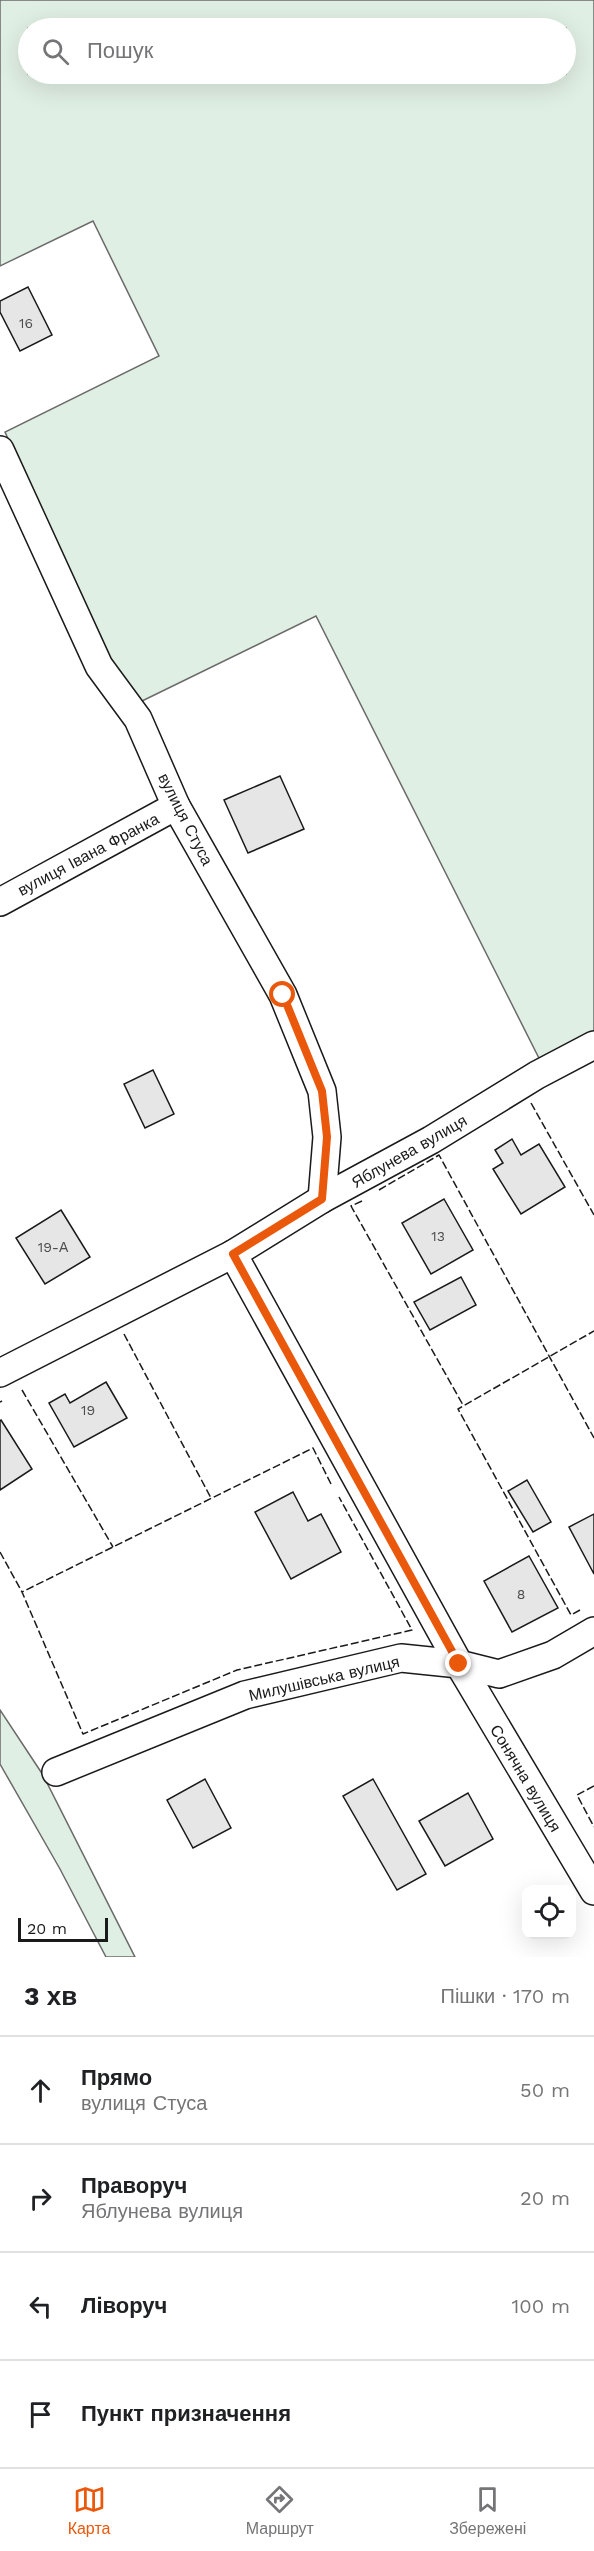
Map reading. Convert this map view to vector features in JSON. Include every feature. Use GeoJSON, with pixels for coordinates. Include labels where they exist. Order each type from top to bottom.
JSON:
{"type":"FeatureCollection","features":[{"type":"Feature","properties":{"kind":"street","name":"вулиця Стуса"},"geometry":{"type":"LineString","coordinates":[[0,450],[99,666],[138,718],[176,806],[283,995],[322,1091],[327,1137],[322,1199]]}},
{"type":"Feature","properties":{"kind":"street","name":"вулиця Івана Франка"},"geometry":{"type":"LineString","coordinates":[[0,902],[176,806]]}},
{"type":"Feature","properties":{"kind":"street","name":"Яблунева вулиця"},"geometry":{"type":"LineString","coordinates":[[0,1373],[233,1254],[322,1199],[430,1140],[537,1075],[594,1045]]}},
{"type":"Feature","properties":{"kind":"street","name":"Сонячна вулиця"},"geometry":{"type":"LineString","coordinates":[[233,1254],[459,1664],[594,1891]]}},
{"type":"Feature","properties":{"kind":"street","name":"Милушівська вулиця"},"geometry":{"type":"LineString","coordinates":[[57,1772],[245,1695],[401,1658],[459,1664],[499,1674],[553,1655],[594,1631]]}},
{"type":"Feature","properties":{"kind":"green space"},"geometry":{"type":"Polygon","coordinates":[[[0,0],[594,0],[594,1054],[548,1076],[316,616],[140,702],[110,660],[5,432],[159,356],[93,221],[0,266],[0,0]]]}},
{"type":"Feature","properties":{"kind":"green space"},"geometry":{"type":"Polygon","coordinates":[[[0,1710],[43,1775],[135,1957],[106,1957],[60,1869],[0,1764],[0,1710]]]}},
{"type":"Feature","properties":{"kind":"building"},"geometry":{"type":"Polygon","coordinates":[[[28,287],[52,335],[20,351],[0,312],[0,301],[28,287]]]}},
{"type":"Feature","properties":{"kind":"building"},"geometry":{"type":"Polygon","coordinates":[[[280,776],[304,829],[248,853],[224,800],[280,776]]]}},
{"type":"Feature","properties":{"kind":"building"},"geometry":{"type":"Polygon","coordinates":[[[153,1070],[174,1114],[145,1128],[124,1084],[153,1070]]]}},
{"type":"Feature","properties":{"kind":"building"},"geometry":{"type":"Polygon","coordinates":[[[512,1139],[521,1155],[539,1144],[565,1187],[521,1214],[493,1169],[503,1163],[495,1150],[512,1139]]]}},
{"type":"Feature","properties":{"kind":"building"},"geometry":{"type":"Polygon","coordinates":[[[444,1199],[473,1250],[431,1274],[402,1223],[444,1199]]]}},
{"type":"Feature","properties":{"kind":"building"},"geometry":{"type":"Polygon","coordinates":[[[61,1210],[90,1257],[45,1284],[16,1238],[61,1210]]]}},
{"type":"Feature","properties":{"kind":"building"},"geometry":{"type":"Polygon","coordinates":[[[461,1277],[476,1305],[430,1330],[414,1302],[461,1277]]]}},
{"type":"Feature","properties":{"kind":"building"},"geometry":{"type":"Polygon","coordinates":[[[106,1382],[127,1418],[74,1447],[49,1403],[65,1394],[70,1403],[106,1382]]]}},
{"type":"Feature","properties":{"kind":"building"},"geometry":{"type":"Polygon","coordinates":[[[0,1421],[32,1469],[0,1490],[0,1421]]]}},
{"type":"Feature","properties":{"kind":"building"},"geometry":{"type":"Polygon","coordinates":[[[527,1480],[551,1522],[533,1532],[508,1491],[527,1480]]]}},
{"type":"Feature","properties":{"kind":"building"},"geometry":{"type":"Polygon","coordinates":[[[293,1492],[308,1521],[321,1514],[341,1552],[291,1579],[255,1512],[293,1492]]]}},
{"type":"Feature","properties":{"kind":"building"},"geometry":{"type":"Polygon","coordinates":[[[594,1514],[594,1574],[569,1527],[594,1514]]]}},
{"type":"Feature","properties":{"kind":"building"},"geometry":{"type":"Polygon","coordinates":[[[529,1556],[558,1608],[512,1632],[484,1581],[529,1556]]]}},
{"type":"Feature","properties":{"kind":"building"},"geometry":{"type":"Polygon","coordinates":[[[205,1779],[231,1828],[193,1848],[167,1800],[205,1779]]]}},
{"type":"Feature","properties":{"kind":"building"},"geometry":{"type":"Polygon","coordinates":[[[373,1779],[426,1874],[397,1890],[343,1796],[373,1779]]]}},
{"type":"Feature","properties":{"kind":"building"},"geometry":{"type":"Polygon","coordinates":[[[468,1793],[493,1839],[445,1866],[419,1821],[468,1793]]]}},
{"type":"Feature","properties":{"kind":"fence"},"geometry":{"type":"LineString","coordinates":[[531,1103],[594,1215]]}},
{"type":"Feature","properties":{"kind":"fence"},"geometry":{"type":"LineString","coordinates":[[379,1190],[439,1155],[594,1438]]}},
{"type":"Feature","properties":{"kind":"fence"},"geometry":{"type":"LineString","coordinates":[[362,1201],[351,1206],[463,1405]]}},
{"type":"Feature","properties":{"kind":"fence"},"geometry":{"type":"LineString","coordinates":[[580,1610],[571,1615],[458,1409],[594,1331]]}},
{"type":"Feature","properties":{"kind":"fence"},"geometry":{"type":"LineString","coordinates":[[124,1334],[211,1498]]}},
{"type":"Feature","properties":{"kind":"fence"},"geometry":{"type":"LineString","coordinates":[[22,1390],[113,1547]]}},
{"type":"Feature","properties":{"kind":"fence"},"geometry":{"type":"LineString","coordinates":[[331,1484],[313,1448],[22,1592],[83,1734],[237,1670],[412,1630],[339,1497]]}},
{"type":"Feature","properties":{"kind":"fence"},"geometry":{"type":"LineString","coordinates":[[0,1552],[22,1592]]}},
{"type":"Feature","properties":{"kind":"fence"},"geometry":{"type":"LineString","coordinates":[[594,1786],[577,1795],[594,1827]]}},
{"type":"Feature","properties":{"kind":"route"},"geometry":{"type":"LineString","coordinates":[[283,995],[322,1091],[327,1137],[322,1199],[233,1254],[459,1664]]}}]}
